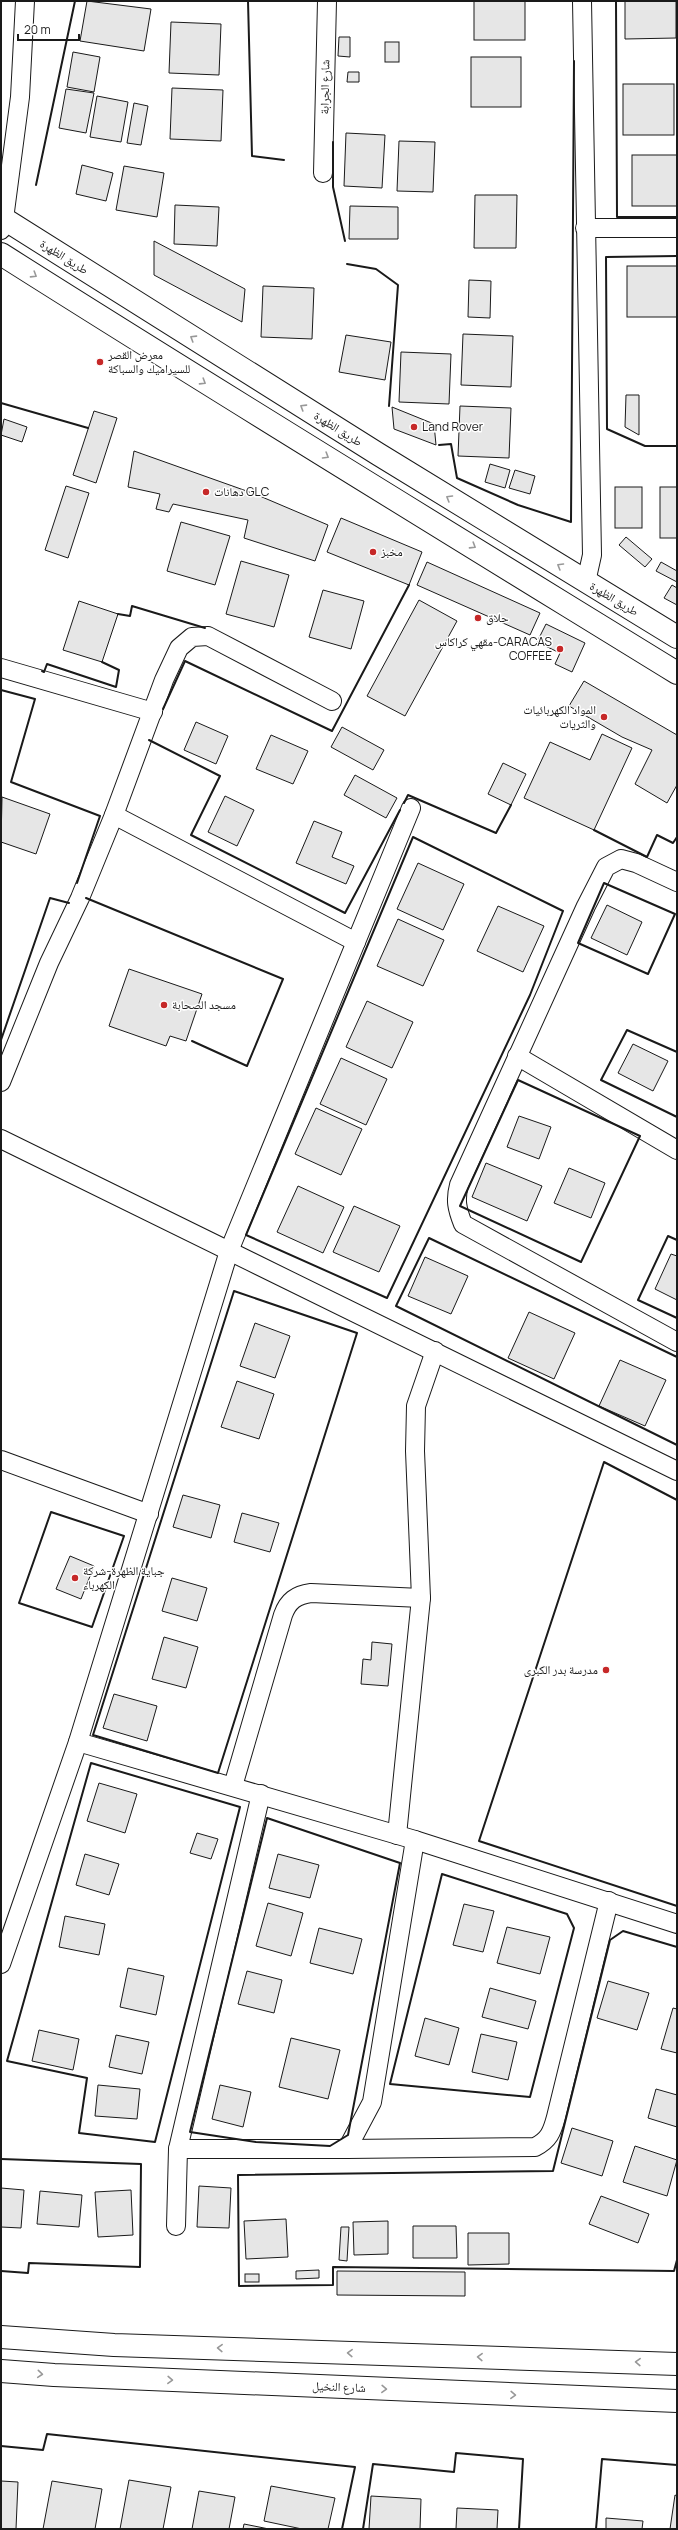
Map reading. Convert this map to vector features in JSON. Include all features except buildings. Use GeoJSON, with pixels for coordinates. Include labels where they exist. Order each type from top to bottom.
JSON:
{"type":"FeatureCollection","features":[{"type":"Feature","properties":{"kind":"main road","name":"طريق الظهرة"},"geometry":{"type":"LineString","coordinates":[[2,222],[677,637]]}},
{"type":"Feature","properties":{"kind":"main road"},"geometry":{"type":"LineString","coordinates":[[1,254],[204,383],[401,501],[677,673]]}},
{"type":"Feature","properties":{"kind":"main road"},"geometry":{"type":"LineString","coordinates":[[1,2337],[114,2345],[677,2364]]}},
{"type":"Feature","properties":{"kind":"main road","name":"شارع النخيل"},"geometry":{"type":"LineString","coordinates":[[1,2371],[54,2375],[677,2401]]}},
{"type":"Feature","properties":{"kind":"street"},"geometry":{"type":"LineString","coordinates":[[2,222],[20,97],[25,1]]}},
{"type":"Feature","properties":{"kind":"street","name":"شارع الجرابة"},"geometry":{"type":"LineString","coordinates":[[323,173],[327,1]]}},
{"type":"Feature","properties":{"kind":"street"},"geometry":{"type":"LineString","coordinates":[[582,1],[592,555],[586,582]]}},
{"type":"Feature","properties":{"kind":"street"},"geometry":{"type":"LineString","coordinates":[[585,228],[677,228]]}},
{"type":"Feature","properties":{"kind":"street"},"geometry":{"type":"LineString","coordinates":[[1,1082],[49,963],[80,898],[114,814],[152,712],[179,648],[192,637],[208,636],[332,701]]}},
{"type":"Feature","properties":{"kind":"street"},"geometry":{"type":"LineString","coordinates":[[1,668],[152,712]]}},
{"type":"Feature","properties":{"kind":"street"},"geometry":{"type":"LineString","coordinates":[[1,1964],[78,1742],[229,1251],[410,808]]}},
{"type":"Feature","properties":{"kind":"street"},"geometry":{"type":"LineString","coordinates":[[114,814],[356,942]]}},
{"type":"Feature","properties":{"kind":"street"},"geometry":{"type":"LineString","coordinates":[[675,877],[621,859],[606,867],[586,906],[517,1056],[459,1184],[455,1197],[463,1224],[677,1342]]}},
{"type":"Feature","properties":{"kind":"street"},"geometry":{"type":"LineString","coordinates":[[517,1056],[677,1150]]}},
{"type":"Feature","properties":{"kind":"street"},"geometry":{"type":"LineString","coordinates":[[1,1139],[677,1471]]}},
{"type":"Feature","properties":{"kind":"street"},"geometry":{"type":"LineString","coordinates":[[397,1835],[421,1598],[415,1451],[416,1414],[424,1380],[435,1351]]}},
{"type":"Feature","properties":{"kind":"street"},"geometry":{"type":"LineString","coordinates":[[1,1460],[149,1514]]}},
{"type":"Feature","properties":{"kind":"street"},"geometry":{"type":"LineString","coordinates":[[234,1786],[283,1615],[291,1601],[297,1596],[311,1593],[421,1598]]}},
{"type":"Feature","properties":{"kind":"street"},"geometry":{"type":"LineString","coordinates":[[78,1742],[234,1786],[415,1840],[677,1924]]}},
{"type":"Feature","properties":{"kind":"street"},"geometry":{"type":"LineString","coordinates":[[176,2226],[178,2149],[261,1794]]}},
{"type":"Feature","properties":{"kind":"street"},"geometry":{"type":"LineString","coordinates":[[347,2149],[372,2102],[415,1840]]}},
{"type":"Feature","properties":{"kind":"street"},"geometry":{"type":"LineString","coordinates":[[178,2149],[534,2147],[544,2143],[551,2134],[556,2117],[609,1901]]}},
{"type":"Feature","properties":{"kind":"wall"},"geometry":{"type":"LineString","coordinates":[[36,185],[75,1]]}},
{"type":"Feature","properties":{"kind":"wall"},"geometry":{"type":"LineString","coordinates":[[248,1],[252,156],[284,160]]}},
{"type":"Feature","properties":{"kind":"wall"},"geometry":{"type":"LineString","coordinates":[[616,1],[617,217],[677,217]]}},
{"type":"Feature","properties":{"kind":"wall"},"geometry":{"type":"LineString","coordinates":[[439,445],[451,444],[457,478],[518,505],[571,522],[574,61]]}},
{"type":"Feature","properties":{"kind":"wall"},"geometry":{"type":"LineString","coordinates":[[333,142],[333,187],[345,241]]}},
{"type":"Feature","properties":{"kind":"wall"},"geometry":{"type":"LineString","coordinates":[[677,256],[606,257],[607,429],[645,446],[677,446]]}},
{"type":"Feature","properties":{"kind":"wall"},"geometry":{"type":"LineString","coordinates":[[347,264],[376,269],[398,285],[389,406]]}},
{"type":"Feature","properties":{"kind":"wall"},"geometry":{"type":"LineString","coordinates":[[1,403],[88,428]]}},
{"type":"Feature","properties":{"kind":"wall"},"geometry":{"type":"LineString","coordinates":[[163,709],[185,661],[332,731],[409,585]]}},
{"type":"Feature","properties":{"kind":"wall"},"geometry":{"type":"LineString","coordinates":[[118,614],[130,616],[132,606],[205,628]]}},
{"type":"Feature","properties":{"kind":"wall"},"geometry":{"type":"LineString","coordinates":[[42,671],[44,672],[47,664],[116,687],[119,670],[102,662]]}},
{"type":"Feature","properties":{"kind":"wall"},"geometry":{"type":"LineString","coordinates":[[1,690],[35,699],[11,782],[100,816],[77,883]]}},
{"type":"Feature","properties":{"kind":"wall"},"geometry":{"type":"LineString","coordinates":[[149,740],[220,776],[191,835],[345,913],[400,810]]}},
{"type":"Feature","properties":{"kind":"wall"},"geometry":{"type":"LineString","coordinates":[[404,803],[408,795],[496,833],[511,805]]}},
{"type":"Feature","properties":{"kind":"wall"},"geometry":{"type":"LineString","coordinates":[[594,830],[647,857],[657,835],[673,843],[677,837]]}},
{"type":"Feature","properties":{"kind":"wall"},"geometry":{"type":"LineString","coordinates":[[413,837],[563,911],[530,995],[387,1298],[246,1235],[413,837]]}},
{"type":"Feature","properties":{"kind":"wall"},"geometry":{"type":"LineString","coordinates":[[604,883],[675,914],[648,974],[578,943],[604,883]]}},
{"type":"Feature","properties":{"kind":"wall"},"geometry":{"type":"LineString","coordinates":[[1,1040],[50,898],[69,903]]}},
{"type":"Feature","properties":{"kind":"wall"},"geometry":{"type":"LineString","coordinates":[[86,898],[283,979],[247,1066],[192,1041]]}},
{"type":"Feature","properties":{"kind":"wall"},"geometry":{"type":"LineString","coordinates":[[677,1052],[627,1030],[601,1080],[677,1117]]}},
{"type":"Feature","properties":{"kind":"wall"},"geometry":{"type":"LineString","coordinates":[[518,1080],[640,1136],[581,1262],[460,1206],[518,1080]]}},
{"type":"Feature","properties":{"kind":"wall"},"geometry":{"type":"LineString","coordinates":[[677,1240],[668,1236],[638,1300],[677,1318]]}},
{"type":"Feature","properties":{"kind":"wall"},"geometry":{"type":"LineString","coordinates":[[677,1357],[429,1238],[396,1306],[677,1445]]}},
{"type":"Feature","properties":{"kind":"wall"},"geometry":{"type":"LineString","coordinates":[[234,1291],[357,1333],[218,1773],[93,1735],[234,1291]]}},
{"type":"Feature","properties":{"kind":"wall"},"geometry":{"type":"LineString","coordinates":[[677,1500],[604,1462],[479,1841],[677,1906]]}},
{"type":"Feature","properties":{"kind":"wall"},"geometry":{"type":"LineString","coordinates":[[51,1512],[124,1536],[92,1627],[19,1603],[51,1512]]}},
{"type":"Feature","properties":{"kind":"wall"},"geometry":{"type":"LineString","coordinates":[[91,1763],[240,1807],[155,2142],[79,2133],[87,2078],[7,2061],[91,1763]]}},
{"type":"Feature","properties":{"kind":"wall"},"geometry":{"type":"LineString","coordinates":[[267,1818],[400,1863],[348,2135],[330,2146],[256,2142],[190,2132],[267,1818]]}},
{"type":"Feature","properties":{"kind":"wall"},"geometry":{"type":"LineString","coordinates":[[442,1874],[567,1914],[574,1928],[530,2097],[390,2084],[442,1874]]}},
{"type":"Feature","properties":{"kind":"wall"},"geometry":{"type":"LineString","coordinates":[[677,1947],[623,1931],[610,1940],[553,2171],[238,2175],[239,2286],[333,2285],[333,2267],[674,2271],[677,2260]]}},
{"type":"Feature","properties":{"kind":"wall"},"geometry":{"type":"LineString","coordinates":[[1,2159],[141,2164],[140,2267],[29,2263],[28,2273],[1,2271]]}},
{"type":"Feature","properties":{"kind":"wall"},"geometry":{"type":"LineString","coordinates":[[1,2446],[43,2450],[47,2434],[355,2467],[342,2529]]}},
{"type":"Feature","properties":{"kind":"wall"},"geometry":{"type":"LineString","coordinates":[[363,2529],[373,2464],[454,2472],[456,2453],[523,2459],[519,2529]]}},
{"type":"Feature","properties":{"kind":"wall"},"geometry":{"type":"LineString","coordinates":[[596,2529],[602,2459],[677,2465]]}},
{"type":"Feature","properties":{"kind":"place","name":"معرض القصر للسيراميك والسباكة"},"geometry":{"type":"Point","coordinates":[100,362]}},
{"type":"Feature","properties":{"kind":"place","name":"Land Rover"},"geometry":{"type":"Point","coordinates":[414,427]}},
{"type":"Feature","properties":{"kind":"place","name":"دهانات GLC"},"geometry":{"type":"Point","coordinates":[206,492]}},
{"type":"Feature","properties":{"kind":"place","name":"مخبز"},"geometry":{"type":"Point","coordinates":[373,552]}},
{"type":"Feature","properties":{"kind":"place","name":"حلاق"},"geometry":{"type":"Point","coordinates":[478,618]}},
{"type":"Feature","properties":{"kind":"place","name":"مقهي كراكاس-CARACAS COFFEE"},"geometry":{"type":"Point","coordinates":[560,649]}},
{"type":"Feature","properties":{"kind":"place","name":"المواد الكهربائيات والثريات"},"geometry":{"type":"Point","coordinates":[604,717]}},
{"type":"Feature","properties":{"kind":"place","name":"مسجد الصحابة"},"geometry":{"type":"Point","coordinates":[164,1005]}},
{"type":"Feature","properties":{"kind":"place","name":"جباية الظهرة-شركة الكهرباء"},"geometry":{"type":"Point","coordinates":[75,1578]}},
{"type":"Feature","properties":{"kind":"place","name":"مدرسة بدر الكبرى"},"geometry":{"type":"Point","coordinates":[606,1670]}}]}
